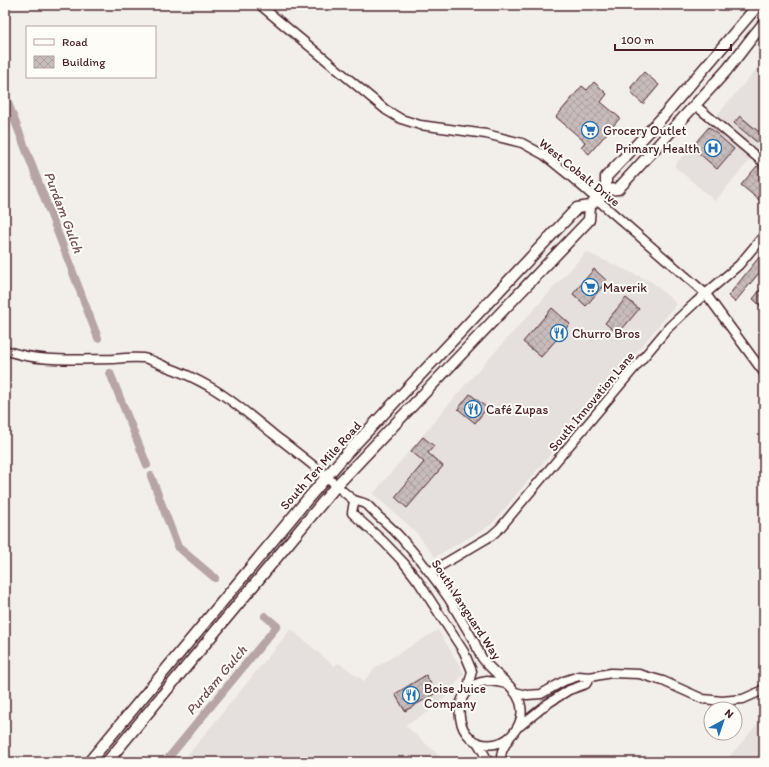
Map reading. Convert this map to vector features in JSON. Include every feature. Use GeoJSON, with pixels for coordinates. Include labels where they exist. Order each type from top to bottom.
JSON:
{"type":"FeatureCollection","features":[{"type":"Feature","properties":{"kind":"main road"},"geometry":{"type":"LineString","coordinates":[[606,190],[606,177],[663,115],[758,5]]}},
{"type":"Feature","properties":{"kind":"main road","name":"South Ten Mile Road"},"geometry":{"type":"LineString","coordinates":[[88,762],[327,476],[577,208],[593,202],[606,190],[618,189],[736,59],[764,23]]}},
{"type":"Feature","properties":{"kind":"main road","name":"South Ten Mile Road"},"geometry":{"type":"LineString","coordinates":[[107,762],[337,485],[589,220],[593,202]]}},
{"type":"Feature","properties":{"kind":"street","name":"West Cobalt Drive"},"geometry":{"type":"LineString","coordinates":[[260,5],[386,110],[401,119],[420,125],[486,134],[522,143],[544,155],[570,176],[593,202],[706,294],[764,373]]}},
{"type":"Feature","properties":{"kind":"street"},"geometry":{"type":"LineString","coordinates":[[695,105],[764,163]]}},
{"type":"Feature","properties":{"kind":"street","name":"South Innovation Lane"},"geometry":{"type":"LineString","coordinates":[[430,572],[491,536],[500,528],[669,327],[739,265],[764,235]]}},
{"type":"Feature","properties":{"kind":"street","name":"South Vanguard Way"},"geometry":{"type":"LineString","coordinates":[[5,350],[15,354],[48,359],[143,358],[177,371],[214,389],[233,402],[327,476],[354,501],[365,504],[398,533],[430,572],[448,599],[482,658],[493,671],[508,684]]}},
{"type":"Feature","properties":{"kind":"street","name":"South Vanguard Way"},"geometry":{"type":"LineString","coordinates":[[354,501],[352,513],[384,542],[404,563],[418,581],[464,652],[472,671],[467,691]]}},
{"type":"Feature","properties":{"kind":"street"},"geometry":{"type":"LineString","coordinates":[[515,692],[527,695],[541,694],[564,681],[579,676],[590,677],[611,673],[639,674],[663,681],[702,699],[722,701],[743,699],[759,692],[764,688]]}},
{"type":"Feature","properties":{"kind":"street"},"geometry":{"type":"LineString","coordinates":[[516,729],[547,704],[569,690],[586,684],[590,677]]}},
{"type":"Feature","properties":{"kind":"street"},"geometry":{"type":"LineString","coordinates":[[502,762],[500,757],[502,750],[521,720],[522,711],[520,702],[515,692],[508,684],[494,681],[484,681],[467,691],[462,697],[460,707],[460,721],[463,730],[477,742],[483,744],[502,742],[509,738]]}},
{"type":"Feature","properties":{"kind":"street"},"geometry":{"type":"LineString","coordinates":[[477,742],[489,762]]}},
{"type":"Feature","properties":{"kind":"shaded area"},"geometry":{"type":"Polygon","coordinates":[[[764,60],[764,151],[760,148],[715,201],[674,166],[764,60]]]}},
{"type":"Feature","properties":{"kind":"shaded area"},"geometry":{"type":"Polygon","coordinates":[[[586,252],[652,282],[677,304],[491,525],[435,557],[415,531],[373,494],[466,384],[586,252]]]}},
{"type":"Feature","properties":{"kind":"shaded area"},"geometry":{"type":"Polygon","coordinates":[[[291,629],[334,666],[339,663],[364,681],[376,667],[438,630],[464,673],[446,696],[432,710],[405,725],[446,762],[183,761],[291,629]]]}},
{"type":"Feature","properties":{"kind":"shaded area"},"geometry":{"type":"Polygon","coordinates":[[[764,716],[764,762],[725,762],[764,716]]]}},
{"type":"Feature","properties":{"kind":"building"},"geometry":{"type":"Polygon","coordinates":[[[644,72],[659,85],[643,104],[632,94],[631,87],[644,72]]]}},
{"type":"Feature","properties":{"kind":"building","name":"Grocery Outlet"},"geometry":{"type":"Polygon","coordinates":[[[594,82],[607,94],[601,102],[620,118],[589,154],[581,147],[585,142],[556,117],[582,86],[587,90],[594,82]]]}},
{"type":"Feature","properties":{"kind":"building"},"geometry":{"type":"Polygon","coordinates":[[[740,116],[764,136],[764,148],[734,123],[740,116]]]}},
{"type":"Feature","properties":{"kind":"building","name":"Primary Health"},"geometry":{"type":"Polygon","coordinates":[[[709,127],[734,149],[717,169],[692,147],[709,127]]]}},
{"type":"Feature","properties":{"kind":"building"},"geometry":{"type":"Polygon","coordinates":[[[757,166],[764,172],[764,204],[741,185],[757,166]]]}},
{"type":"Feature","properties":{"kind":"building"},"geometry":{"type":"Polygon","coordinates":[[[760,256],[764,259],[764,267],[735,302],[728,296],[760,256]]]}},
{"type":"Feature","properties":{"kind":"building","name":"Maverik"},"geometry":{"type":"Polygon","coordinates":[[[594,269],[607,281],[586,306],[573,294],[594,269]]]}},
{"type":"Feature","properties":{"kind":"building"},"geometry":{"type":"Polygon","coordinates":[[[764,285],[764,309],[753,299],[764,285]]]}},
{"type":"Feature","properties":{"kind":"building"},"geometry":{"type":"Polygon","coordinates":[[[626,298],[639,309],[618,334],[605,323],[626,298]]]}},
{"type":"Feature","properties":{"kind":"building"},"geometry":{"type":"Polygon","coordinates":[[[552,308],[570,324],[541,357],[523,342],[552,308]]]}},
{"type":"Feature","properties":{"kind":"building","name":"Café Zupas"},"geometry":{"type":"Polygon","coordinates":[[[470,394],[487,408],[475,423],[458,409],[470,394]]]}},
{"type":"Feature","properties":{"kind":"building"},"geometry":{"type":"Polygon","coordinates":[[[423,437],[434,446],[428,453],[443,466],[407,508],[395,497],[424,462],[411,451],[423,437]]]}},
{"type":"Feature","properties":{"kind":"building"},"geometry":{"type":"Polygon","coordinates":[[[426,675],[436,693],[405,711],[395,694],[426,675]]]}},
{"type":"Feature","properties":{"kind":"waterway","name":"Purdam Gulch"},"geometry":{"type":"LineString","coordinates":[[5,95],[98,338]]}},
{"type":"Feature","properties":{"kind":"waterway","name":"Purdam Gulch"},"geometry":{"type":"LineString","coordinates":[[110,373],[147,465]]}},
{"type":"Feature","properties":{"kind":"waterway","name":"Purdam Gulch"},"geometry":{"type":"LineString","coordinates":[[151,476],[178,547],[215,578]]}},
{"type":"Feature","properties":{"kind":"waterway","name":"Purdam Gulch"},"geometry":{"type":"LineString","coordinates":[[165,762],[277,626],[265,616]]}},
{"type":"Feature","properties":{"kind":"place","name":"Grocery Outlet"},"geometry":{"type":"Point","coordinates":[590,130]}},
{"type":"Feature","properties":{"kind":"place","name":"Primary Health"},"geometry":{"type":"Point","coordinates":[713,148]}},
{"type":"Feature","properties":{"kind":"place","name":"Maverik"},"geometry":{"type":"Point","coordinates":[590,287]}},
{"type":"Feature","properties":{"kind":"place","name":"Churro Bros"},"geometry":{"type":"Point","coordinates":[559,333]}},
{"type":"Feature","properties":{"kind":"place","name":"Café Zupas"},"geometry":{"type":"Point","coordinates":[473,409]}},
{"type":"Feature","properties":{"kind":"place","name":"Boise Juice Company"},"geometry":{"type":"Point","coordinates":[411,695]}}]}
